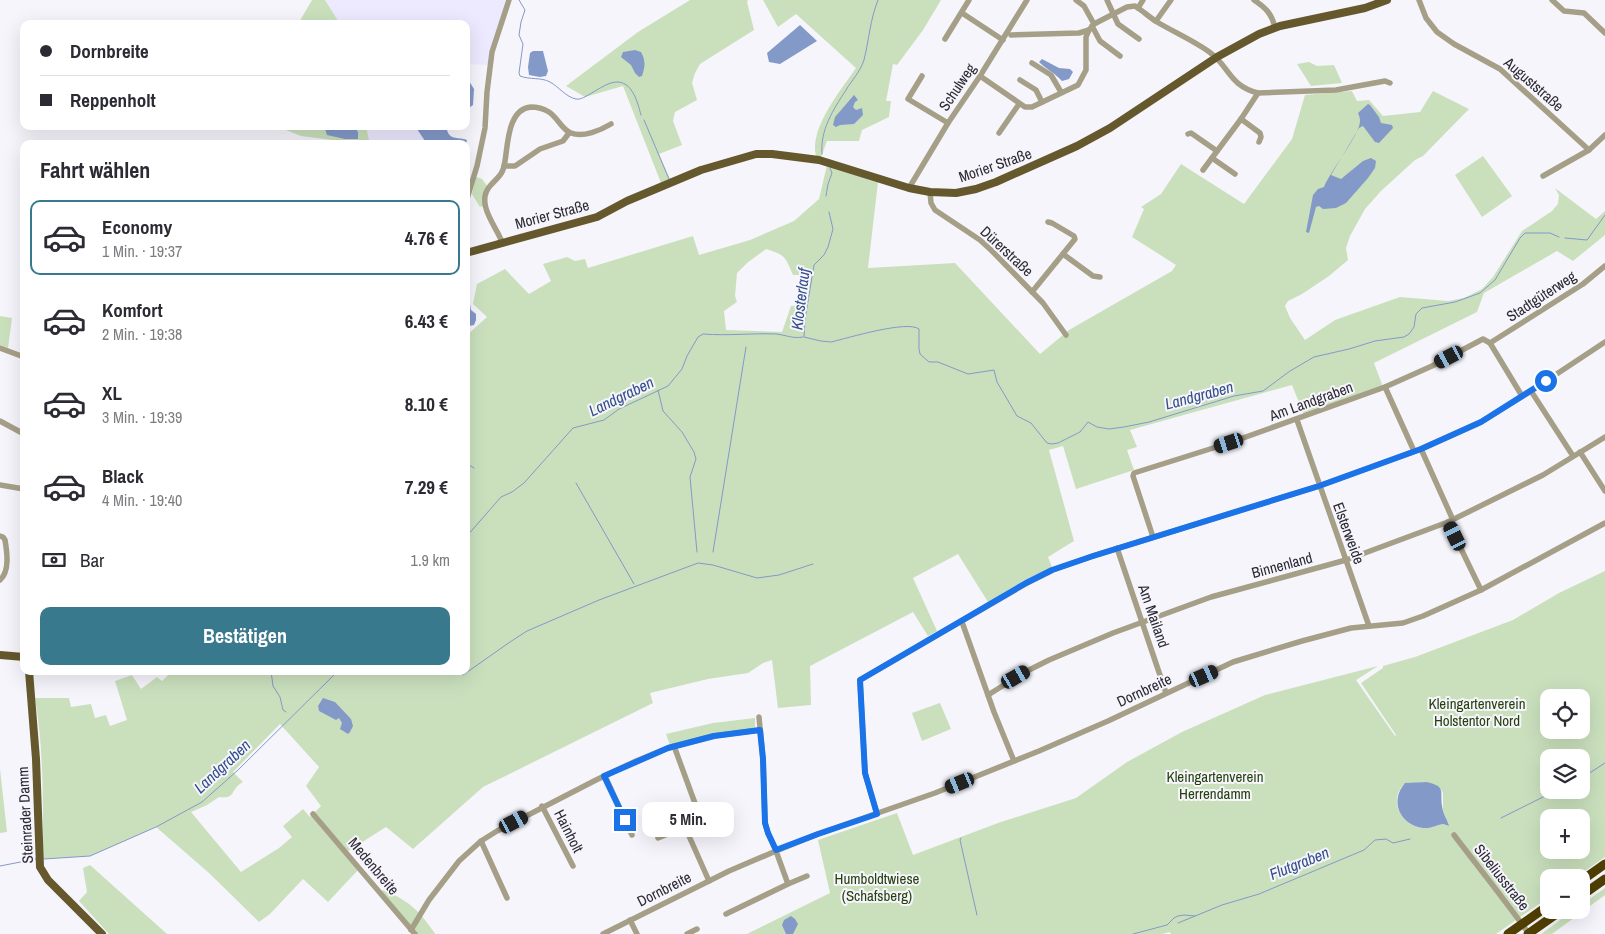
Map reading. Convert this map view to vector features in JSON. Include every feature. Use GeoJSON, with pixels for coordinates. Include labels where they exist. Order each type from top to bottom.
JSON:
{"type":"FeatureCollection","features":[{"type":"Feature","properties":{"kind":"highway"},"geometry":{"type":"LineString","coordinates":[[1590,875],[1605,864]]}},
{"type":"Feature","properties":{"kind":"highway"},"geometry":{"type":"LineString","coordinates":[[1590,890],[1605,879]]}},
{"type":"Feature","properties":{"kind":"highway"},"geometry":{"type":"LineString","coordinates":[[1508,934],[1540,911]]}},
{"type":"Feature","properties":{"kind":"highway"},"geometry":{"type":"LineString","coordinates":[[1530,933],[1549,919]]}},
{"type":"Feature","properties":{"kind":"main road","name":"Morier Straße"},"geometry":{"type":"LineString","coordinates":[[470,252],[597,217],[627,201],[701,170],[756,154],[772,154],[819,160],[908,188],[930,192],[956,192],[976,189],[1077,146],[1110,128],[1245,40],[1275,28],[1365,8],[1387,0]]}},
{"type":"Feature","properties":{"kind":"main road"},"geometry":{"type":"LineString","coordinates":[[0,655],[20,657]]}},
{"type":"Feature","properties":{"kind":"main road","name":"Steinrader Damm"},"geometry":{"type":"LineString","coordinates":[[28,675],[36,759],[40,867],[48,880],[102,934]]}},
{"type":"Feature","properties":{"kind":"street"},"geometry":{"type":"LineString","coordinates":[[470,190],[478,166],[485,128],[492,52],[508,0]]}},
{"type":"Feature","properties":{"kind":"street"},"geometry":{"type":"LineString","coordinates":[[945,39],[969,0]]}},
{"type":"Feature","properties":{"kind":"street","name":"Schulweg"},"geometry":{"type":"LineString","coordinates":[[908,188],[948,122],[980,76],[1027,0]]}},
{"type":"Feature","properties":{"kind":"street"},"geometry":{"type":"LineString","coordinates":[[1076,0],[1084,6],[1091,27],[1100,42],[1120,56]]}},
{"type":"Feature","properties":{"kind":"street"},"geometry":{"type":"LineString","coordinates":[[1106,0],[1120,27],[1139,39]]}},
{"type":"Feature","properties":{"kind":"street"},"geometry":{"type":"LineString","coordinates":[[1011,34],[1079,32],[1143,0]]}},
{"type":"Feature","properties":{"kind":"street"},"geometry":{"type":"LineString","coordinates":[[1156,21],[1171,0]]}},
{"type":"Feature","properties":{"kind":"street"},"geometry":{"type":"LineString","coordinates":[[1254,0],[1269,12],[1275,28]]}},
{"type":"Feature","properties":{"kind":"street","name":"Auguststraße"},"geometry":{"type":"LineString","coordinates":[[1419,0],[1426,18],[1437,32],[1454,44],[1500,69],[1589,150]]}},
{"type":"Feature","properties":{"kind":"street"},"geometry":{"type":"LineString","coordinates":[[1552,0],[1564,11],[1584,12],[1605,33]]}},
{"type":"Feature","properties":{"kind":"street"},"geometry":{"type":"LineString","coordinates":[[1134,4],[1156,21],[1217,57],[1236,83],[1246,90],[1258,93],[1336,90],[1385,81],[1390,83]]}},
{"type":"Feature","properties":{"kind":"street"},"geometry":{"type":"LineString","coordinates":[[962,13],[1002,40]]}},
{"type":"Feature","properties":{"kind":"street"},"geometry":{"type":"LineString","coordinates":[[980,76],[1025,108],[1032,107],[1078,84],[1086,70],[1086,37],[1091,27]]}},
{"type":"Feature","properties":{"kind":"street"},"geometry":{"type":"LineString","coordinates":[[1032,63],[1051,75],[1060,92]]}},
{"type":"Feature","properties":{"kind":"street"},"geometry":{"type":"LineString","coordinates":[[922,76],[908,100],[948,122]]}},
{"type":"Feature","properties":{"kind":"street"},"geometry":{"type":"LineString","coordinates":[[1020,80],[1036,90],[1042,102]]}},
{"type":"Feature","properties":{"kind":"street"},"geometry":{"type":"LineString","coordinates":[[1203,170],[1258,93]]}},
{"type":"Feature","properties":{"kind":"street"},"geometry":{"type":"LineString","coordinates":[[999,134],[1020,104]]}},
{"type":"Feature","properties":{"kind":"street"},"geometry":{"type":"LineString","coordinates":[[502,242],[484,201],[487,191],[500,177],[504,166],[512,122],[516,115],[523,109],[532,107],[546,110],[569,133],[575,134],[585,134],[603,129],[611,124]]}},
{"type":"Feature","properties":{"kind":"street"},"geometry":{"type":"LineString","coordinates":[[1241,119],[1260,133],[1259,142]]}},
{"type":"Feature","properties":{"kind":"street"},"geometry":{"type":"LineString","coordinates":[[504,166],[515,166],[540,149],[561,142],[569,133]]}},
{"type":"Feature","properties":{"kind":"street"},"geometry":{"type":"LineString","coordinates":[[1188,134],[1191,133],[1218,151]]}},
{"type":"Feature","properties":{"kind":"street"},"geometry":{"type":"LineString","coordinates":[[1543,176],[1589,150],[1605,135]]}},
{"type":"Feature","properties":{"kind":"street"},"geometry":{"type":"LineString","coordinates":[[1212,158],[1235,174]]}},
{"type":"Feature","properties":{"kind":"street","name":"Dürerstraße"},"geometry":{"type":"LineString","coordinates":[[930,192],[931,203],[935,210],[980,240],[1032,292],[1066,335]]}},
{"type":"Feature","properties":{"kind":"street"},"geometry":{"type":"LineString","coordinates":[[1032,292],[1075,239],[1074,236],[1048,222]]}},
{"type":"Feature","properties":{"kind":"street"},"geometry":{"type":"LineString","coordinates":[[1062,254],[1093,276],[1100,277]]}},
{"type":"Feature","properties":{"kind":"street","name":"Stadtgüterweg"},"geometry":{"type":"LineString","coordinates":[[1490,344],[1583,284],[1605,266]]}},
{"type":"Feature","properties":{"kind":"street","name":"Am Landgraben"},"geometry":{"type":"LineString","coordinates":[[1153,537],[1133,474],[1297,420],[1385,387],[1432,366],[1483,339],[1490,344]]}},
{"type":"Feature","properties":{"kind":"street"},"geometry":{"type":"LineString","coordinates":[[877,814],[865,773],[860,680],[1026,583],[1052,570],[1319,486],[1421,449],[1481,422],[1605,342]]}},
{"type":"Feature","properties":{"kind":"street"},"geometry":{"type":"LineString","coordinates":[[1490,344],[1522,396]]}},
{"type":"Feature","properties":{"kind":"street"},"geometry":{"type":"LineString","coordinates":[[0,348],[20,356]]}},
{"type":"Feature","properties":{"kind":"street"},"geometry":{"type":"LineString","coordinates":[[1385,387],[1414,451]]}},
{"type":"Feature","properties":{"kind":"street"},"geometry":{"type":"LineString","coordinates":[[1531,391],[1573,456]]}},
{"type":"Feature","properties":{"kind":"street","name":"Elsterweide"},"geometry":{"type":"LineString","coordinates":[[1297,420],[1369,626]]}},
{"type":"Feature","properties":{"kind":"street"},"geometry":{"type":"LineString","coordinates":[[0,421],[20,432]]}},
{"type":"Feature","properties":{"kind":"street","name":"Binnenland"},"geometry":{"type":"LineString","coordinates":[[988,695],[1049,660],[1143,621],[1211,597],[1346,560],[1451,521],[1543,474],[1605,437]]}},
{"type":"Feature","properties":{"kind":"street"},"geometry":{"type":"LineString","coordinates":[[1421,449],[1481,590]]}},
{"type":"Feature","properties":{"kind":"street"},"geometry":{"type":"LineString","coordinates":[[1580,452],[1605,492]]}},
{"type":"Feature","properties":{"kind":"street"},"geometry":{"type":"LineString","coordinates":[[0,485],[20,488]]}},
{"type":"Feature","properties":{"kind":"street","name":"Dornbreite"},"geometry":{"type":"LineString","coordinates":[[603,934],[776,850],[935,793],[1014,761],[1108,721],[1233,662],[1351,628],[1404,623],[1423,616],[1481,590],[1605,524]]}},
{"type":"Feature","properties":{"kind":"street"},"geometry":{"type":"LineString","coordinates":[[0,536],[5,540],[6,564],[5,574],[0,580]]}},
{"type":"Feature","properties":{"kind":"street","name":"Am Mailand"},"geometry":{"type":"LineString","coordinates":[[1117,548],[1166,693]]}},
{"type":"Feature","properties":{"kind":"street"},"geometry":{"type":"LineString","coordinates":[[962,622],[1014,761]]}},
{"type":"Feature","properties":{"kind":"street"},"geometry":{"type":"LineString","coordinates":[[759,717],[763,759],[765,823],[788,884]]}},
{"type":"Feature","properties":{"kind":"street"},"geometry":{"type":"LineString","coordinates":[[413,932],[420,912],[459,861],[497,831],[542,806],[604,776],[674,746],[714,736],[760,730]]}},
{"type":"Feature","properties":{"kind":"street"},"geometry":{"type":"LineString","coordinates":[[674,746],[696,806]]}},
{"type":"Feature","properties":{"kind":"street"},"geometry":{"type":"LineString","coordinates":[[604,776],[632,835]]}},
{"type":"Feature","properties":{"kind":"street","name":"Hainholt"},"geometry":{"type":"LineString","coordinates":[[542,806],[572,866]]}},
{"type":"Feature","properties":{"kind":"street"},"geometry":{"type":"LineString","coordinates":[[658,838],[726,810]]}},
{"type":"Feature","properties":{"kind":"street","name":"Medenbreite"},"geometry":{"type":"LineString","coordinates":[[313,814],[413,932]]}},
{"type":"Feature","properties":{"kind":"street","name":"Dornbreite"},"geometry":{"type":"LineString","coordinates":[[685,827],[709,881]]}},
{"type":"Feature","properties":{"kind":"street","name":"Sibeliusstraße"},"geometry":{"type":"LineString","coordinates":[[1454,835],[1530,933]]}},
{"type":"Feature","properties":{"kind":"street"},"geometry":{"type":"LineString","coordinates":[[481,842],[507,898]]}},
{"type":"Feature","properties":{"kind":"street"},"geometry":{"type":"LineString","coordinates":[[726,914],[807,876]]}},
{"type":"Feature","properties":{"kind":"street","name":"Dornbreite"},"geometry":{"type":"LineString","coordinates":[[630,920],[637,934]]}},
{"type":"Feature","properties":{"kind":"street"},"geometry":{"type":"LineString","coordinates":[[687,934],[697,929]]}},
{"type":"Feature","properties":{"kind":"shaded area"},"geometry":{"type":"Polygon","coordinates":[[[325,0],[506,0],[490,65],[470,64],[470,20],[338,20],[325,0]]]}},
{"type":"Feature","properties":{"kind":"shaded area"},"geometry":{"type":"Polygon","coordinates":[[[367,130],[418,130],[424,140],[369,140],[367,130]]]}},
{"type":"Feature","properties":{"kind":"green space"},"geometry":{"type":"Polygon","coordinates":[[[312,0],[325,0],[338,20],[300,20],[312,0]]]}},
{"type":"Feature","properties":{"kind":"green space"},"geometry":{"type":"Polygon","coordinates":[[[690,0],[748,0],[754,30],[700,64],[692,83],[697,100],[675,112],[673,121],[682,145],[659,154],[670,179],[661,183],[623,86],[585,97],[566,86],[638,32],[690,0]]]}},
{"type":"Feature","properties":{"kind":"green space"},"geometry":{"type":"Polygon","coordinates":[[[763,0],[941,0],[923,30],[897,65],[893,64],[886,101],[891,101],[889,117],[862,130],[859,141],[827,141],[821,157],[816,156],[817,134],[835,98],[856,68],[796,14],[778,27],[763,0]]]}},
{"type":"Feature","properties":{"kind":"green space"},"geometry":{"type":"Polygon","coordinates":[[[1309,62],[1317,66],[1334,65],[1342,83],[1311,86],[1297,64],[1309,62]]]}},
{"type":"Feature","properties":{"kind":"green space"},"geometry":{"type":"Polygon","coordinates":[[[1352,91],[1357,101],[1369,100],[1383,116],[1420,112],[1433,91],[1469,109],[1423,156],[1415,160],[1381,191],[1365,209],[1350,236],[1346,248],[1348,260],[1329,276],[1288,301],[1285,306],[1290,318],[1305,340],[1335,320],[1400,297],[1448,301],[1464,298],[1482,289],[1493,277],[1522,231],[1552,211],[1558,204],[1559,195],[1555,188],[1596,219],[1605,211],[1605,235],[1573,261],[1557,251],[1484,293],[1477,312],[1374,363],[1383,387],[1304,415],[1292,385],[1130,430],[1137,447],[1127,450],[1134,470],[1076,489],[1063,446],[1049,450],[1074,541],[1048,557],[1052,567],[1025,580],[988,602],[958,554],[913,578],[937,631],[928,636],[913,612],[810,666],[811,705],[778,708],[772,660],[763,663],[748,673],[708,679],[650,693],[653,703],[483,787],[413,849],[386,827],[345,853],[358,870],[328,902],[303,879],[270,914],[259,922],[209,873],[156,827],[90,856],[43,859],[43,798],[35,698],[69,698],[71,707],[91,704],[95,718],[106,715],[110,726],[127,720],[115,681],[132,675],[141,689],[157,677],[162,681],[168,675],[470,675],[470,332],[487,317],[473,304],[477,284],[505,269],[529,294],[551,281],[543,264],[567,257],[575,261],[585,259],[588,268],[693,236],[699,255],[750,240],[794,221],[819,199],[827,165],[878,182],[868,268],[955,263],[1040,354],[1069,330],[1172,271],[1176,265],[1132,237],[1144,209],[1141,207],[1161,194],[1181,164],[1244,204],[1292,139],[1305,95],[1352,91]],[[766,249],[737,273],[735,296],[737,302],[724,311],[726,330],[782,332],[791,306],[801,305],[805,294],[807,275],[793,275],[784,258],[778,253],[766,249]],[[280,724],[233,772],[243,782],[231,795],[219,797],[191,812],[241,872],[279,848],[292,837],[283,826],[303,809],[310,817],[321,806],[306,786],[319,767],[280,724]]]}},
{"type":"Feature","properties":{"kind":"green space"},"geometry":{"type":"Polygon","coordinates":[[[286,130],[367,130],[369,140],[332,140],[301,136],[286,130]]]}},
{"type":"Feature","properties":{"kind":"green space"},"geometry":{"type":"Polygon","coordinates":[[[1483,156],[1512,196],[1482,217],[1455,175],[1483,156]]]}},
{"type":"Feature","properties":{"kind":"green space"},"geometry":{"type":"Polygon","coordinates":[[[476,177],[482,179],[488,187],[483,206],[480,207],[472,194],[476,177]]]}},
{"type":"Feature","properties":{"kind":"green space"},"geometry":{"type":"Polygon","coordinates":[[[0,316],[12,318],[8,348],[0,345],[0,316]]]}},
{"type":"Feature","properties":{"kind":"green space"},"geometry":{"type":"Polygon","coordinates":[[[1605,571],[1605,857],[1588,869],[1540,869],[1540,903],[1496,934],[1171,934],[1170,932],[1162,934],[747,934],[830,893],[818,840],[897,813],[913,855],[998,823],[1076,798],[1127,762],[1182,732],[1265,695],[1378,666],[1356,680],[1395,736],[1361,683],[1383,668],[1383,666],[1415,657],[1513,620],[1559,593],[1605,571]],[[1427,782],[1404,784],[1397,798],[1399,811],[1408,822],[1415,826],[1429,828],[1443,824],[1448,826],[1443,810],[1443,793],[1440,788],[1427,782]]]}},
{"type":"Feature","properties":{"kind":"green space"},"geometry":{"type":"Polygon","coordinates":[[[940,703],[951,729],[922,741],[912,713],[940,703]]]}},
{"type":"Feature","properties":{"kind":"green space"},"geometry":{"type":"Polygon","coordinates":[[[755,718],[754,729],[670,745],[666,734],[713,723],[755,718]]]}},
{"type":"Feature","properties":{"kind":"green space"},"geometry":{"type":"Polygon","coordinates":[[[0,769],[7,832],[0,833],[0,769]]]}},
{"type":"Feature","properties":{"kind":"green space"},"geometry":{"type":"Polygon","coordinates":[[[90,865],[167,934],[109,934],[79,901],[87,892],[83,868],[90,865]]]}},
{"type":"Feature","properties":{"kind":"green space"},"geometry":{"type":"Polygon","coordinates":[[[1605,888],[1605,895],[1590,906],[1590,899],[1605,888]]]}},
{"type":"Feature","properties":{"kind":"green space"},"geometry":{"type":"Polygon","coordinates":[[[383,890],[413,907],[435,934],[417,934],[381,891],[383,890]]]}},
{"type":"Feature","properties":{"kind":"green space"},"geometry":{"type":"Polygon","coordinates":[[[1562,919],[1572,919],[1552,934],[1541,934],[1562,919]]]}},
{"type":"Feature","properties":{"kind":"water"},"geometry":{"type":"Polygon","coordinates":[[[800,25],[817,41],[780,64],[769,62],[767,53],[800,25]]]}},
{"type":"Feature","properties":{"kind":"water"},"geometry":{"type":"Polygon","coordinates":[[[635,50],[641,52],[644,61],[642,76],[639,77],[631,65],[621,57],[623,52],[635,50]]]}},
{"type":"Feature","properties":{"kind":"water"},"geometry":{"type":"Polygon","coordinates":[[[533,51],[543,51],[548,71],[546,76],[529,75],[530,53],[533,51]]]}},
{"type":"Feature","properties":{"kind":"water"},"geometry":{"type":"Polygon","coordinates":[[[1042,59],[1059,68],[1070,69],[1073,72],[1069,79],[1062,81],[1039,62],[1042,59]]]}},
{"type":"Feature","properties":{"kind":"water"},"geometry":{"type":"Polygon","coordinates":[[[470,83],[474,89],[473,105],[470,107],[470,83]]]}},
{"type":"Feature","properties":{"kind":"water"},"geometry":{"type":"Polygon","coordinates":[[[854,95],[858,100],[853,107],[856,110],[862,108],[863,115],[854,124],[836,127],[833,125],[835,117],[854,95]]]}},
{"type":"Feature","properties":{"kind":"water"},"geometry":{"type":"Polygon","coordinates":[[[1368,104],[1379,117],[1381,123],[1392,125],[1393,128],[1379,143],[1375,142],[1363,126],[1356,132],[1360,121],[1358,113],[1368,104]]]}},
{"type":"Feature","properties":{"kind":"water"},"geometry":{"type":"Polygon","coordinates":[[[325,130],[357,130],[358,139],[345,139],[327,135],[325,130]]]}},
{"type":"Feature","properties":{"kind":"water"},"geometry":{"type":"Polygon","coordinates":[[[418,130],[447,130],[454,138],[467,140],[424,140],[418,130]]]}},
{"type":"Feature","properties":{"kind":"water"},"geometry":{"type":"Polygon","coordinates":[[[1341,158],[1331,175],[1341,179],[1363,161],[1371,158],[1376,161],[1375,168],[1346,203],[1336,208],[1323,209],[1319,206],[1316,207],[1309,233],[1306,232],[1313,195],[1318,189],[1324,187],[1327,180],[1341,158]]]}},
{"type":"Feature","properties":{"kind":"water"},"geometry":{"type":"Polygon","coordinates":[[[470,304],[471,310],[476,314],[474,325],[470,326],[470,304]]]}},
{"type":"Feature","properties":{"kind":"water"},"geometry":{"type":"Polygon","coordinates":[[[323,698],[335,702],[351,719],[353,726],[348,734],[340,729],[342,723],[339,718],[336,720],[319,711],[318,706],[323,698]]]}},
{"type":"Feature","properties":{"kind":"water"},"geometry":{"type":"Polygon","coordinates":[[[1427,782],[1441,790],[1443,809],[1449,826],[1443,824],[1423,828],[1415,826],[1408,822],[1399,811],[1398,797],[1405,783],[1427,782]]]}},
{"type":"Feature","properties":{"kind":"water"},"geometry":{"type":"Polygon","coordinates":[[[791,916],[798,924],[793,934],[786,934],[782,925],[784,920],[791,916]]]}},
{"type":"Feature","properties":{"kind":"waterway"},"geometry":{"type":"LineString","coordinates":[[519,0],[525,10],[519,35],[523,44],[520,76],[547,80],[572,98],[578,99],[608,84],[624,83],[632,91],[641,115]]}},
{"type":"Feature","properties":{"kind":"waterway","name":"Klosterlauf"},"geometry":{"type":"LineString","coordinates":[[822,154],[823,137],[828,120],[864,60],[871,22],[878,0]]}},
{"type":"Feature","properties":{"kind":"waterway"},"geometry":{"type":"LineString","coordinates":[[644,120],[669,179]]}},
{"type":"Feature","properties":{"kind":"waterway"},"geometry":{"type":"LineString","coordinates":[[826,196],[832,173],[830,168]]}},
{"type":"Feature","properties":{"kind":"waterway","name":"Landgraben"},"geometry":{"type":"LineString","coordinates":[[829,212],[833,229],[824,255],[814,265],[804,337],[831,342],[890,328],[912,327],[919,329],[920,354],[929,362],[938,362],[968,374],[994,370],[997,382],[1017,416],[1031,423],[1047,443],[1052,444],[1080,432],[1088,422],[1097,427],[1109,429],[1124,427],[1149,422],[1234,396],[1263,391],[1290,371],[1314,357],[1375,341],[1404,337],[1414,327],[1416,314],[1422,308],[1455,302],[1480,293],[1495,280],[1520,238],[1525,233],[1550,233],[1559,237]]}},
{"type":"Feature","properties":{"kind":"waterway","name":"Landgraben"},"geometry":{"type":"LineString","coordinates":[[1565,238],[1587,240],[1605,215]]}},
{"type":"Feature","properties":{"kind":"waterway","name":"Landgraben"},"geometry":{"type":"LineString","coordinates":[[470,532],[501,497],[524,483],[573,428],[604,420],[619,409],[668,386],[682,369],[698,337],[703,334],[776,334],[803,337]]}},
{"type":"Feature","properties":{"kind":"waterway"},"geometry":{"type":"LineString","coordinates":[[713,552],[746,347]]}},
{"type":"Feature","properties":{"kind":"waterway"},"geometry":{"type":"LineString","coordinates":[[658,390],[663,411],[682,432],[696,459],[690,477],[697,552]]}},
{"type":"Feature","properties":{"kind":"waterway"},"geometry":{"type":"LineString","coordinates":[[470,466],[474,468]]}},
{"type":"Feature","properties":{"kind":"waterway"},"geometry":{"type":"LineString","coordinates":[[576,483],[634,584]]}},
{"type":"Feature","properties":{"kind":"waterway"},"geometry":{"type":"LineString","coordinates":[[470,670],[527,631],[599,600],[698,563],[713,565],[757,578],[779,575],[813,564]]}},
{"type":"Feature","properties":{"kind":"waterway"},"geometry":{"type":"LineString","coordinates":[[272,675],[273,686],[280,697],[283,710],[286,712]]}},
{"type":"Feature","properties":{"kind":"waterway","name":"Landgraben"},"geometry":{"type":"LineString","coordinates":[[44,859],[90,856],[156,827],[202,802],[238,770],[334,675]]}},
{"type":"Feature","properties":{"kind":"waterway","name":"Flutgraben"},"geometry":{"type":"LineString","coordinates":[[1590,773],[1605,763]]}},
{"type":"Feature","properties":{"kind":"waterway","name":"Flutgraben"},"geometry":{"type":"LineString","coordinates":[[1501,818],[1540,798]]}},
{"type":"Feature","properties":{"kind":"waterway"},"geometry":{"type":"LineString","coordinates":[[961,838],[977,915]]}},
{"type":"Feature","properties":{"kind":"waterway","name":"Flutgraben"},"geometry":{"type":"LineString","coordinates":[[1178,923],[1222,905],[1259,894],[1364,850],[1375,840],[1386,839],[1393,843],[1410,839]]}},
{"type":"Feature","properties":{"kind":"waterway","name":"Landgraben"},"geometry":{"type":"LineString","coordinates":[[0,866],[36,859]]}},
{"type":"Feature","properties":{"kind":"waterway","name":"Flutgraben"},"geometry":{"type":"LineString","coordinates":[[1133,934],[1167,925],[1178,916],[1195,916]]}},
{"type":"Feature","properties":{"kind":"route"},"geometry":{"type":"LineString","coordinates":[[625,820],[604,776],[668,748],[714,736],[760,730],[765,823],[776,850],[877,814],[865,773],[860,680],[1026,583],[1052,570],[1319,486],[1421,449],[1481,422],[1546,381]]}},
{"type":"Feature","properties":{"kind":"park label","name":"Kleingartenverein Holstentor Nord"},"geometry":{"type":"Point","coordinates":[1477,712]}},
{"type":"Feature","properties":{"kind":"park label","name":"Kleingartenverein Herrendamm"},"geometry":{"type":"Point","coordinates":[1215,784]}},
{"type":"Feature","properties":{"kind":"park label","name":"Humboldtwiese (Schafsberg)"},"geometry":{"type":"Point","coordinates":[877,886]}}]}
